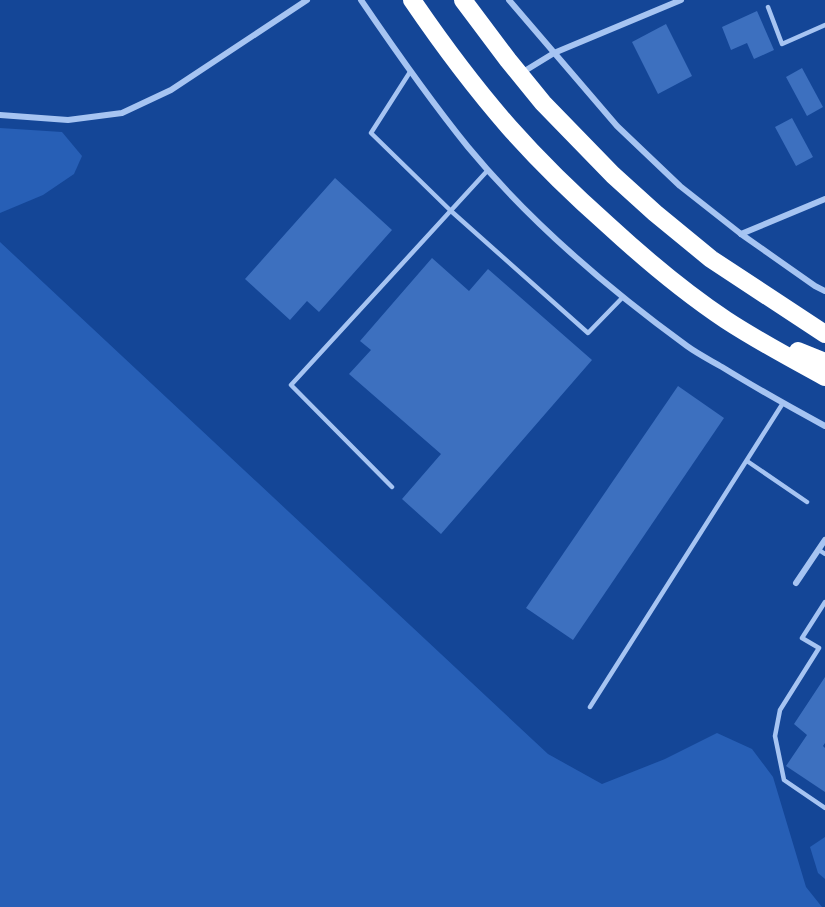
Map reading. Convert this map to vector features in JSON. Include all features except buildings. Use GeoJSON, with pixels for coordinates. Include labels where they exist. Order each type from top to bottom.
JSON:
{"type":"FeatureCollection","features":[{"type":"Feature","properties":{"kind":"highway"},"geometry":{"type":"LineString","coordinates":[[412,0],[472,82],[510,128],[571,192],[685,291],[728,321],[785,356],[825,377]]}},
{"type":"Feature","properties":{"kind":"highway"},"geometry":{"type":"LineString","coordinates":[[464,0],[543,103],[614,175],[711,259],[825,334]]}},
{"type":"Feature","properties":{"kind":"highway"},"geometry":{"type":"LineString","coordinates":[[728,321],[825,362]]}},
{"type":"Feature","properties":{"kind":"street"},"geometry":{"type":"LineString","coordinates":[[0,115],[68,120],[122,113],[171,90],[307,0]]}},
{"type":"Feature","properties":{"kind":"street"},"geometry":{"type":"LineString","coordinates":[[361,0],[410,72],[468,148],[515,200],[571,252],[623,297],[689,347],[825,426]]}},
{"type":"Feature","properties":{"kind":"street"},"geometry":{"type":"LineString","coordinates":[[509,0],[617,126],[680,186],[741,234],[814,286],[825,291]]}},
{"type":"Feature","properties":{"kind":"street"},"geometry":{"type":"LineString","coordinates":[[520,74],[554,52],[681,0]]}},
{"type":"Feature","properties":{"kind":"street"},"geometry":{"type":"LineString","coordinates":[[741,234],[825,199]]}},
{"type":"Feature","properties":{"kind":"street"},"geometry":{"type":"LineString","coordinates":[[796,584],[822,552],[825,540]]}},
{"type":"Feature","properties":{"kind":"lane"},"geometry":{"type":"LineString","coordinates":[[768,7],[782,44],[825,25]]}},
{"type":"Feature","properties":{"kind":"lane"},"geometry":{"type":"LineString","coordinates":[[410,72],[371,133],[451,211],[588,333],[623,297]]}},
{"type":"Feature","properties":{"kind":"lane"},"geometry":{"type":"LineString","coordinates":[[392,487],[291,385],[488,170]]}},
{"type":"Feature","properties":{"kind":"lane"},"geometry":{"type":"LineString","coordinates":[[590,707],[783,403]]}},
{"type":"Feature","properties":{"kind":"lane"},"geometry":{"type":"LineString","coordinates":[[747,461],[807,502]]}},
{"type":"Feature","properties":{"kind":"lane"},"geometry":{"type":"LineString","coordinates":[[825,602],[802,638],[819,648],[780,710],[775,736],[784,780],[825,808]]}},
{"type":"Feature","properties":{"kind":"shaded area"},"geometry":{"type":"Polygon","coordinates":[[[0,128],[62,132],[82,156],[74,174],[43,195],[0,213],[0,128]]]}},
{"type":"Feature","properties":{"kind":"shaded area"},"geometry":{"type":"Polygon","coordinates":[[[0,242],[548,754],[602,784],[665,759],[717,733],[752,749],[773,777],[806,887],[822,907],[0,907],[0,242]]]}},
{"type":"Feature","properties":{"kind":"shaded area"},"geometry":{"type":"Polygon","coordinates":[[[825,837],[825,879],[818,873],[810,847],[825,837]]]}}]}
